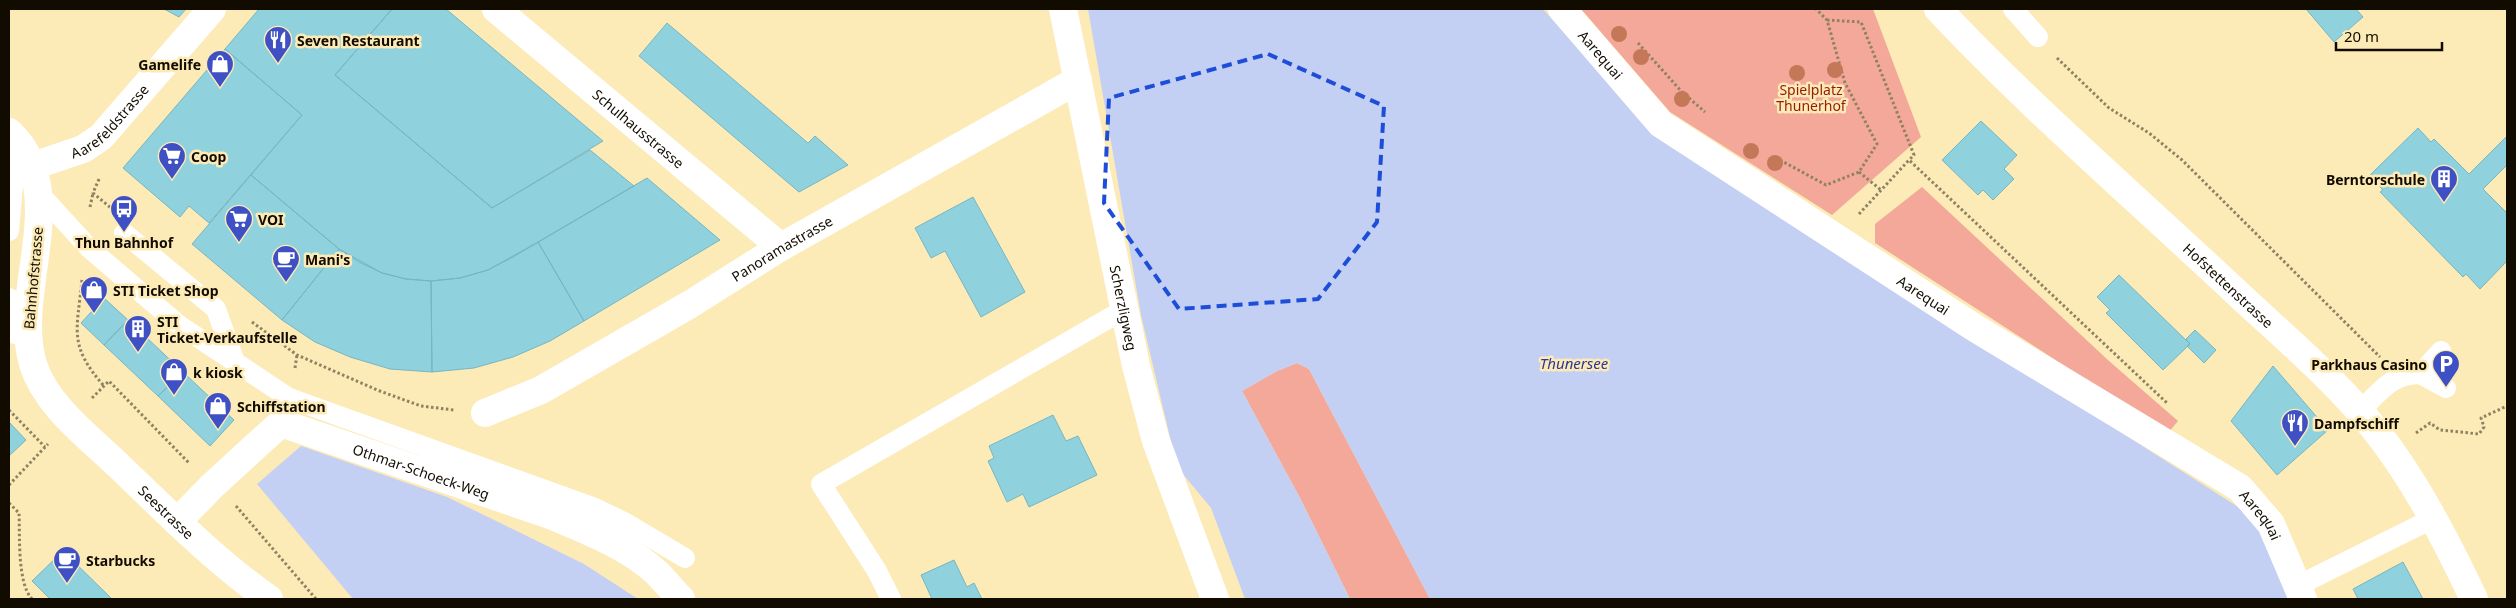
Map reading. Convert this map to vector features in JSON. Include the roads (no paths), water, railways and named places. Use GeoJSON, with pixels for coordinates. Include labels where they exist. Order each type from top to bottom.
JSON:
{"type":"FeatureCollection","features":[{"type":"Feature","properties":{"kind":"street","name":"Aarefeldstrasse"},"geometry":{"type":"LineString","coordinates":[[33,166],[83,149],[101,137],[212,9]]}},
{"type":"Feature","properties":{"kind":"street","name":"Schulhausstrasse"},"geometry":{"type":"LineString","coordinates":[[496,9],[781,247]]}},
{"type":"Feature","properties":{"kind":"street","name":"Scherzligweg"},"geometry":{"type":"LineString","coordinates":[[1063,9],[1136,366],[1156,442],[1215,599]]}},
{"type":"Feature","properties":{"kind":"street","name":"Aarequai"},"geometry":{"type":"LineString","coordinates":[[1562,9],[1661,124],[1838,237],[1975,328],[2240,488],[2271,524],[2297,584]]}},
{"type":"Feature","properties":{"kind":"street","name":"Hofstettenstrasse"},"geometry":{"type":"LineString","coordinates":[[1938,9],[2002,73],[2360,411],[2393,455],[2432,519],[2474,599]]}},
{"type":"Feature","properties":{"kind":"street","name":"Panoramastrasse"},"geometry":{"type":"LineString","coordinates":[[485,413],[541,390],[689,304],[781,247],[1078,80]]}},
{"type":"Feature","properties":{"kind":"street","name":"Bahnhofstrasse"},"geometry":{"type":"LineString","coordinates":[[13,136],[33,166],[38,192],[18,330],[43,387],[70,419]]}},
{"type":"Feature","properties":{"kind":"street"},"geometry":{"type":"LineString","coordinates":[[177,522],[285,411]]}},
{"type":"Feature","properties":{"kind":"street","name":"Othmar-Schoeck-Weg"},"geometry":{"type":"LineString","coordinates":[[285,411],[590,531],[626,551],[656,572],[681,599]]}},
{"type":"Feature","properties":{"kind":"street","name":"Seestrasse"},"geometry":{"type":"LineString","coordinates":[[70,419],[222,564],[269,599]]}},
{"type":"Feature","properties":{"kind":"lane"},"geometry":{"type":"LineString","coordinates":[[2013,9],[2038,37]]}},
{"type":"Feature","properties":{"kind":"lane"},"geometry":{"type":"LineString","coordinates":[[9,231],[13,136]]}},
{"type":"Feature","properties":{"kind":"lane"},"geometry":{"type":"LineString","coordinates":[[38,192],[86,244],[179,325],[235,362],[285,411],[366,428],[595,508],[626,523],[685,558]]}},
{"type":"Feature","properties":{"kind":"lane"},"geometry":{"type":"LineString","coordinates":[[124,233],[216,309],[235,362]]}},
{"type":"Feature","properties":{"kind":"lane"},"geometry":{"type":"LineString","coordinates":[[9,298],[18,330]]}},
{"type":"Feature","properties":{"kind":"lane"},"geometry":{"type":"LineString","coordinates":[[891,599],[877,571],[822,484],[1125,309]]}},
{"type":"Feature","properties":{"kind":"lane"},"geometry":{"type":"LineString","coordinates":[[2420,374],[2441,351]]}},
{"type":"Feature","properties":{"kind":"lane"},"geometry":{"type":"LineString","coordinates":[[2360,411],[2394,378],[2406,374],[2420,374],[2446,388]]}},
{"type":"Feature","properties":{"kind":"lane"},"geometry":{"type":"LineString","coordinates":[[2297,584],[2432,519]]}},
{"type":"Feature","properties":{"kind":"water","name":"Thunersee"},"geometry":{"type":"Polygon","coordinates":[[[1088,9],[1543,9],[1571,40],[1696,162],[2254,517],[2288,599],[1430,599],[1309,369],[1297,363],[1277,371],[1242,391],[1300,498],[1350,599],[1245,599],[1211,508],[1177,467],[1141,315],[1088,9]]]}},
{"type":"Feature","properties":{"kind":"water"},"geometry":{"type":"Polygon","coordinates":[[[301,446],[447,497],[584,564],[638,599],[353,599],[257,484],[301,446]]]}},
{"type":"Feature","properties":{"kind":"place","name":"Seven Restaurant"},"geometry":{"type":"Point","coordinates":[278,64]}},
{"type":"Feature","properties":{"kind":"place","name":"Gamelife"},"geometry":{"type":"Point","coordinates":[220,88]}},
{"type":"Feature","properties":{"kind":"place","name":"Coop"},"geometry":{"type":"Point","coordinates":[172,180]}},
{"type":"Feature","properties":{"kind":"place","name":"Berntorschule"},"geometry":{"type":"Point","coordinates":[2444,203]}},
{"type":"Feature","properties":{"kind":"place","name":"Thun Bahnhof"},"geometry":{"type":"Point","coordinates":[124,233]}},
{"type":"Feature","properties":{"kind":"place","name":"VOI"},"geometry":{"type":"Point","coordinates":[239,243]}},
{"type":"Feature","properties":{"kind":"place","name":"Mani's"},"geometry":{"type":"Point","coordinates":[286,283]}},
{"type":"Feature","properties":{"kind":"place","name":"STI Ticket Shop"},"geometry":{"type":"Point","coordinates":[94,314]}},
{"type":"Feature","properties":{"kind":"place","name":"STI Ticket-Verkaufstelle"},"geometry":{"type":"Point","coordinates":[138,353]}},
{"type":"Feature","properties":{"kind":"place","name":"Parkhaus Casino"},"geometry":{"type":"Point","coordinates":[2446,388]}},
{"type":"Feature","properties":{"kind":"place","name":"k kiosk"},"geometry":{"type":"Point","coordinates":[174,396]}},
{"type":"Feature","properties":{"kind":"place","name":"Schiffstation"},"geometry":{"type":"Point","coordinates":[218,430]}},
{"type":"Feature","properties":{"kind":"place","name":"Dampfschiff"},"geometry":{"type":"Point","coordinates":[2295,447]}},
{"type":"Feature","properties":{"kind":"place","name":"Starbucks"},"geometry":{"type":"Point","coordinates":[67,584]}},
{"type":"Feature","properties":{"kind":"park label","name":"Spielplatz Thunerhof"},"geometry":{"type":"Point","coordinates":[1811,98]}}]}
